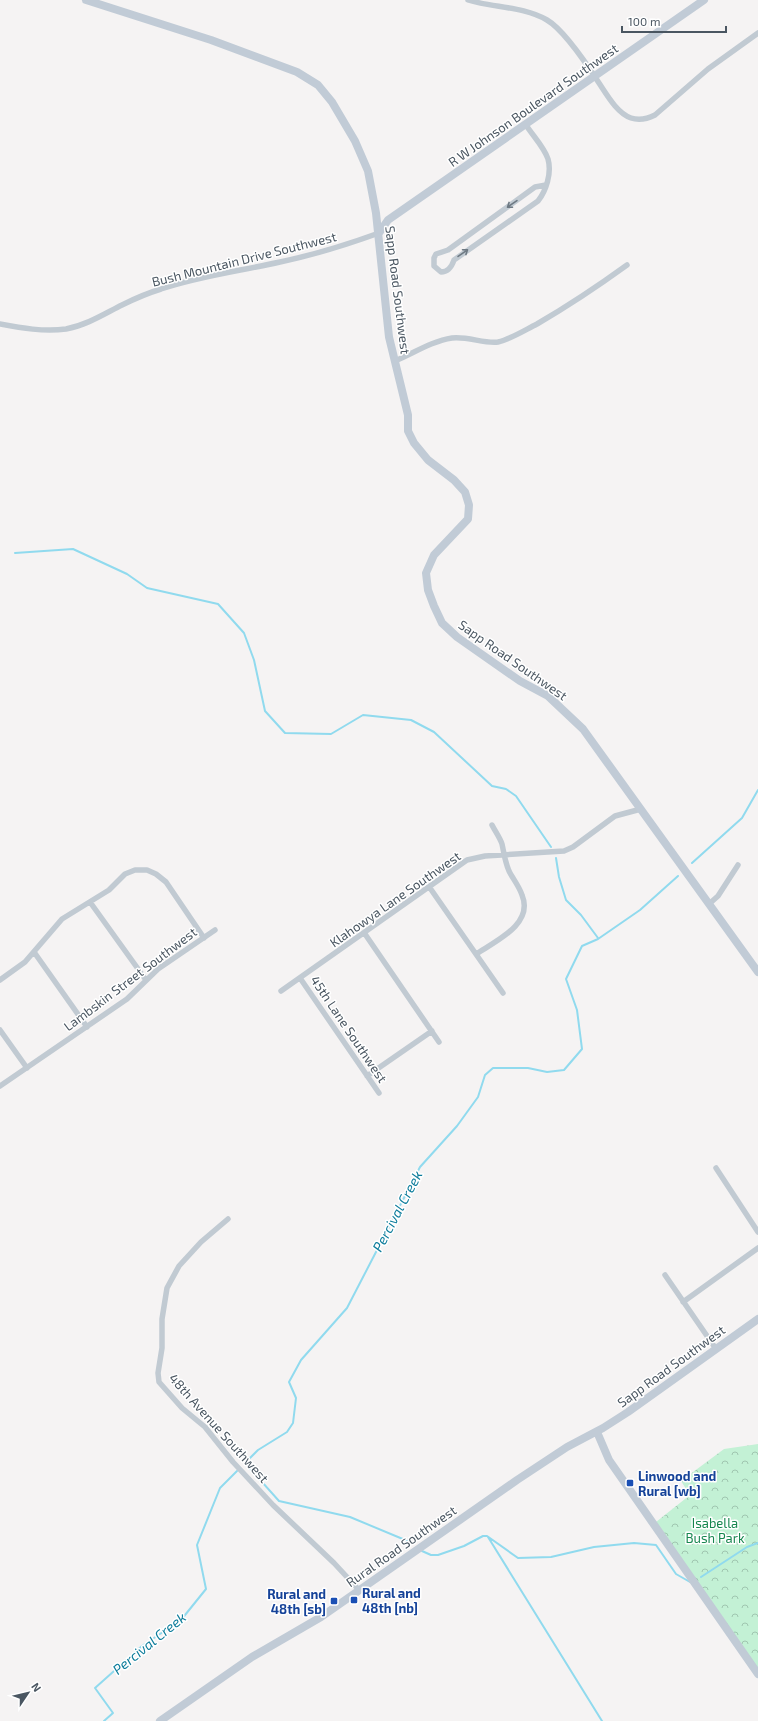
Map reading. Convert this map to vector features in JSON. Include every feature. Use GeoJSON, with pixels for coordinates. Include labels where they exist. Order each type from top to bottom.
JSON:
{"type":"FeatureCollection","features":[{"type":"Feature","properties":{"kind":"street","name":"Sapp Road Southwest"},"geometry":{"type":"LineString","coordinates":[[86,0],[218,43],[297,72],[318,85],[332,102],[355,141],[368,171],[376,212],[390,337],[408,415],[408,431],[414,443],[428,460],[454,480],[465,492],[469,505],[468,519],[434,555],[426,573],[428,590],[442,623],[457,637],[520,681],[548,696],[583,729],[758,972]]}},
{"type":"Feature","properties":{"kind":"street"},"geometry":{"type":"LineString","coordinates":[[468,0],[523,11],[548,20],[561,32],[595,76],[620,112],[631,118],[646,119],[662,110],[708,69],[758,33]]}},
{"type":"Feature","properties":{"kind":"street","name":"R W Johnson Boulevard Southwest"},"geometry":{"type":"LineString","coordinates":[[378,233],[388,220],[704,0]]}},
{"type":"Feature","properties":{"kind":"street"},"geometry":{"type":"LineString","coordinates":[[526,125],[548,160],[549,172],[546,185],[542,195],[538,200],[454,260],[448,270],[441,272],[434,266],[434,258],[436,254],[448,250],[535,187],[546,185]]}},
{"type":"Feature","properties":{"kind":"street","name":"Bush Mountain Drive Southwest"},"geometry":{"type":"LineString","coordinates":[[0,324],[38,330],[66,329],[102,316],[123,304],[161,289],[281,262],[347,245],[378,233]]}},
{"type":"Feature","properties":{"kind":"street"},"geometry":{"type":"LineString","coordinates":[[395,361],[435,342],[451,338],[462,337],[497,342],[523,331],[552,315],[627,265]]}},
{"type":"Feature","properties":{"kind":"street","name":"Klahowya Lane Southwest"},"geometry":{"type":"LineString","coordinates":[[281,991],[430,888],[467,860],[485,856],[550,853],[569,850],[615,816],[641,809]]}},
{"type":"Feature","properties":{"kind":"street"},"geometry":{"type":"LineString","coordinates":[[476,954],[512,930],[521,920],[525,908],[523,895],[509,871],[503,856],[502,843],[492,826]]}},
{"type":"Feature","properties":{"kind":"street"},"geometry":{"type":"LineString","coordinates":[[709,904],[718,896],[738,865]]}},
{"type":"Feature","properties":{"kind":"street"},"geometry":{"type":"LineString","coordinates":[[0,980],[25,962],[62,919],[109,890],[125,874],[135,870],[147,870],[156,874],[166,882],[204,938]]}},
{"type":"Feature","properties":{"kind":"street"},"geometry":{"type":"LineString","coordinates":[[430,888],[503,993]]}},
{"type":"Feature","properties":{"kind":"street"},"geometry":{"type":"LineString","coordinates":[[90,902],[146,980]]}},
{"type":"Feature","properties":{"kind":"street","name":"Lambskin Street Southwest"},"geometry":{"type":"LineString","coordinates":[[0,1086],[127,999],[158,969],[214,930]]}},
{"type":"Feature","properties":{"kind":"street"},"geometry":{"type":"LineString","coordinates":[[364,934],[439,1042]]}},
{"type":"Feature","properties":{"kind":"street"},"geometry":{"type":"LineString","coordinates":[[34,952],[86,1027]]}},
{"type":"Feature","properties":{"kind":"street","name":"45th Lane Southwest"},"geometry":{"type":"LineString","coordinates":[[300,978],[379,1093]]}},
{"type":"Feature","properties":{"kind":"street"},"geometry":{"type":"LineString","coordinates":[[0,1030],[26,1068]]}},
{"type":"Feature","properties":{"kind":"street"},"geometry":{"type":"LineString","coordinates":[[367,1076],[432,1031]]}},
{"type":"Feature","properties":{"kind":"street"},"geometry":{"type":"LineString","coordinates":[[716,1168],[758,1232]]}},
{"type":"Feature","properties":{"kind":"street","name":"48th Avenue Southwest"},"geometry":{"type":"LineString","coordinates":[[228,1219],[196,1247],[179,1266],[166,1288],[162,1319],[162,1348],[158,1373],[159,1382],[182,1408],[205,1427],[233,1462],[273,1505],[334,1563],[359,1590]]}},
{"type":"Feature","properties":{"kind":"street"},"geometry":{"type":"LineString","coordinates":[[683,1302],[758,1248]]}},
{"type":"Feature","properties":{"kind":"street"},"geometry":{"type":"LineString","coordinates":[[665,1275],[716,1349]]}},
{"type":"Feature","properties":{"kind":"street","name":"Sapp Road Southwest"},"geometry":{"type":"LineString","coordinates":[[597,1432],[628,1412],[758,1320]]}},
{"type":"Feature","properties":{"kind":"street"},"geometry":{"type":"LineString","coordinates":[[597,1432],[609,1460],[758,1674]]}},
{"type":"Feature","properties":{"kind":"street","name":"Rural Road Southwest"},"geometry":{"type":"LineString","coordinates":[[160,1721],[252,1657],[321,1617],[517,1480],[567,1447],[597,1432]]}},
{"type":"Feature","properties":{"kind":"green space","name":"Isabella Bush Park"},"geometry":{"type":"Polygon","coordinates":[[[758,1444],[758,1669],[656,1522],[690,1495],[681,1481],[724,1449],[758,1444]]]}},
{"type":"Feature","properties":{"kind":"waterway"},"geometry":{"type":"LineString","coordinates":[[15,553],[73,549],[127,574],[147,588],[218,604],[244,633],[254,660],[265,711],[285,733],[331,734],[363,715],[411,720],[434,732],[492,786],[506,789],[516,796],[551,847]]}},
{"type":"Feature","properties":{"kind":"waterway","name":"Percival Creek"},"geometry":{"type":"LineString","coordinates":[[692,863],[742,818],[758,790]]}},
{"type":"Feature","properties":{"kind":"waterway"},"geometry":{"type":"LineString","coordinates":[[556,858],[559,877],[566,900],[581,915],[598,938]]}},
{"type":"Feature","properties":{"kind":"waterway","name":"Percival Creek"},"geometry":{"type":"LineString","coordinates":[[410,1542],[350,1517],[279,1501],[245,1463],[258,1450],[287,1432],[293,1423],[296,1398],[289,1382],[301,1360],[347,1308],[420,1167],[457,1126],[478,1097],[485,1075],[493,1068],[528,1068],[547,1072],[564,1070],[582,1049],[577,1010],[566,979],[582,946],[598,939],[640,910],[678,876]]}},
{"type":"Feature","properties":{"kind":"waterway","name":"Percival Creek"},"geometry":{"type":"LineString","coordinates":[[104,1721],[113,1713],[95,1688],[142,1646],[181,1620],[206,1589],[197,1545],[220,1488],[237,1471]]}},
{"type":"Feature","properties":{"kind":"waterway"},"geometry":{"type":"LineString","coordinates":[[422,1551],[431,1555],[438,1555],[464,1546],[483,1536],[487,1536],[518,1558],[551,1557],[594,1547],[634,1543],[656,1545],[676,1574],[690,1582]]}},
{"type":"Feature","properties":{"kind":"waterway"},"geometry":{"type":"LineString","coordinates":[[488,1537],[602,1721]]}},
{"type":"Feature","properties":{"kind":"waterway"},"geometry":{"type":"LineString","coordinates":[[701,1577],[747,1547],[758,1543]]}},
{"type":"Feature","properties":{"kind":"place","name":"Linwood and Rural [wb]"},"geometry":{"type":"Point","coordinates":[630,1483]}},
{"type":"Feature","properties":{"kind":"place","name":"Rural and 48th [nb]"},"geometry":{"type":"Point","coordinates":[354,1600]}},
{"type":"Feature","properties":{"kind":"place","name":"Rural and 48th [sb]"},"geometry":{"type":"Point","coordinates":[334,1601]}}]}
